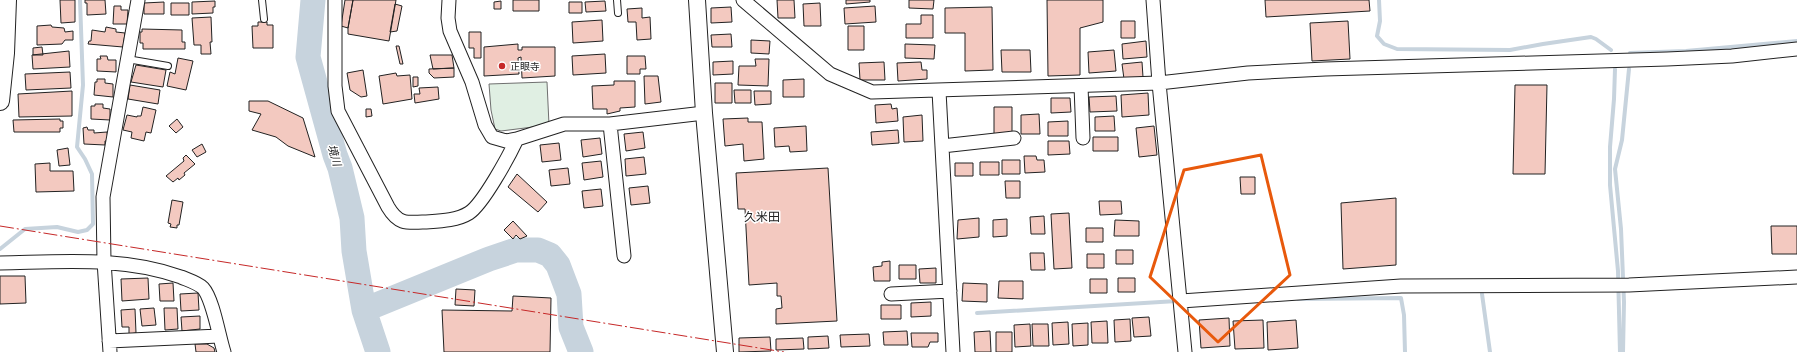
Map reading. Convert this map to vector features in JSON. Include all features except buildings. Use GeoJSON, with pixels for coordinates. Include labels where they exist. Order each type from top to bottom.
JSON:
{"type":"FeatureCollection","features":[{"type":"Feature","properties":{"kind":"main road"},"geometry":{"type":"LineString","coordinates":[[0,101],[7,0]]}},
{"type":"Feature","properties":{"kind":"street"},"geometry":{"type":"LineString","coordinates":[[138,0],[103,197],[104,261],[109,347],[219,336]]}},
{"type":"Feature","properties":{"kind":"street"},"geometry":{"type":"LineString","coordinates":[[335,0],[335,86],[338,111],[393,215],[400,220],[410,223],[455,219],[470,213],[485,194],[510,155],[517,139]]}},
{"type":"Feature","properties":{"kind":"street"},"geometry":{"type":"LineString","coordinates":[[449,0],[448,18],[450,31],[472,82],[488,132],[492,137],[499,140],[517,139],[564,124],[610,124],[704,113]]}},
{"type":"Feature","properties":{"kind":"street"},"geometry":{"type":"LineString","coordinates":[[696,0],[704,113],[725,352]]}},
{"type":"Feature","properties":{"kind":"street"},"geometry":{"type":"LineString","coordinates":[[743,0],[830,74],[872,92],[1159,84],[1248,73],[1325,69],[1667,59],[1732,56],[1797,49]]}},
{"type":"Feature","properties":{"kind":"street"},"geometry":{"type":"LineString","coordinates":[[1153,0],[1159,84],[1185,352]]}},
{"type":"Feature","properties":{"kind":"street"},"geometry":{"type":"LineString","coordinates":[[1082,86],[1083,138]]}},
{"type":"Feature","properties":{"kind":"street"},"geometry":{"type":"LineString","coordinates":[[939,91],[953,352]]}},
{"type":"Feature","properties":{"kind":"street"},"geometry":{"type":"LineString","coordinates":[[610,124],[624,256]]}},
{"type":"Feature","properties":{"kind":"street"},"geometry":{"type":"LineString","coordinates":[[942,146],[1014,138]]}},
{"type":"Feature","properties":{"kind":"street"},"geometry":{"type":"LineString","coordinates":[[0,262],[104,261],[165,271],[202,287],[208,295],[224,352]]}},
{"type":"Feature","properties":{"kind":"street"},"geometry":{"type":"LineString","coordinates":[[1181,301],[1401,286],[1629,285],[1797,277]]}},
{"type":"Feature","properties":{"kind":"street"},"geometry":{"type":"LineString","coordinates":[[891,294],[950,291]]}},
{"type":"Feature","properties":{"kind":"lane"},"geometry":{"type":"LineString","coordinates":[[262,0],[264,19]]}},
{"type":"Feature","properties":{"kind":"lane"},"geometry":{"type":"LineString","coordinates":[[617,0],[618,13]]}},
{"type":"Feature","properties":{"kind":"lane"},"geometry":{"type":"LineString","coordinates":[[127,60],[168,66]]}},
{"type":"Feature","properties":{"kind":"highlighted area"},"geometry":{"type":"Polygon","coordinates":[[[1261,155],[1290,275],[1218,342],[1150,277],[1184,170],[1261,155]]]}},
{"type":"Feature","properties":{"kind":"green space"},"geometry":{"type":"Polygon","coordinates":[[[547,82],[549,125],[501,131],[495,129],[491,110],[489,84],[547,82]]]}},
{"type":"Feature","properties":{"kind":"waterway"},"geometry":{"type":"LineString","coordinates":[[0,249],[25,229],[57,227],[78,232],[87,230],[93,224],[92,174],[77,147],[83,85],[80,0]]}},
{"type":"Feature","properties":{"kind":"waterway","name":"境川"},"geometry":{"type":"LineString","coordinates":[[313,0],[308,57],[335,155],[340,168],[352,218],[354,251],[364,310],[378,352]]}},
{"type":"Feature","properties":{"kind":"waterway"},"geometry":{"type":"LineString","coordinates":[[1379,0],[1380,21],[1377,36],[1384,44],[1397,49],[1510,50],[1591,37],[1611,50]]}},
{"type":"Feature","properties":{"kind":"waterway"},"geometry":{"type":"LineString","coordinates":[[1630,53],[1686,51],[1797,41]]}},
{"type":"Feature","properties":{"kind":"waterway"},"geometry":{"type":"LineString","coordinates":[[1615,69],[1610,147],[1610,185],[1618,271],[1620,352]]}},
{"type":"Feature","properties":{"kind":"waterway"},"geometry":{"type":"LineString","coordinates":[[1623,352],[1624,302],[1621,229],[1615,169],[1622,140],[1629,69]]}},
{"type":"Feature","properties":{"kind":"waterway","name":"境川"},"geometry":{"type":"LineString","coordinates":[[364,310],[489,259],[516,250],[538,250],[550,255],[558,265],[569,294],[571,327],[581,352]]}},
{"type":"Feature","properties":{"kind":"waterway"},"geometry":{"type":"LineString","coordinates":[[1482,294],[1490,352]]}},
{"type":"Feature","properties":{"kind":"waterway"},"geometry":{"type":"LineString","coordinates":[[1298,299],[1401,298],[1404,315],[1405,352]]}},
{"type":"Feature","properties":{"kind":"waterway"},"geometry":{"type":"LineString","coordinates":[[977,313],[1177,301]]}},
{"type":"Feature","properties":{"kind":"power"},"geometry":{"type":"LineString","coordinates":[[0,226],[784,352]]}},
{"type":"Feature","properties":{"kind":"place","name":"正眼寺"},"geometry":{"type":"Point","coordinates":[502,66]}},
{"type":"Feature","properties":{"kind":"district","name":"久米田"},"geometry":{"type":"Point","coordinates":[762,216]}}]}
